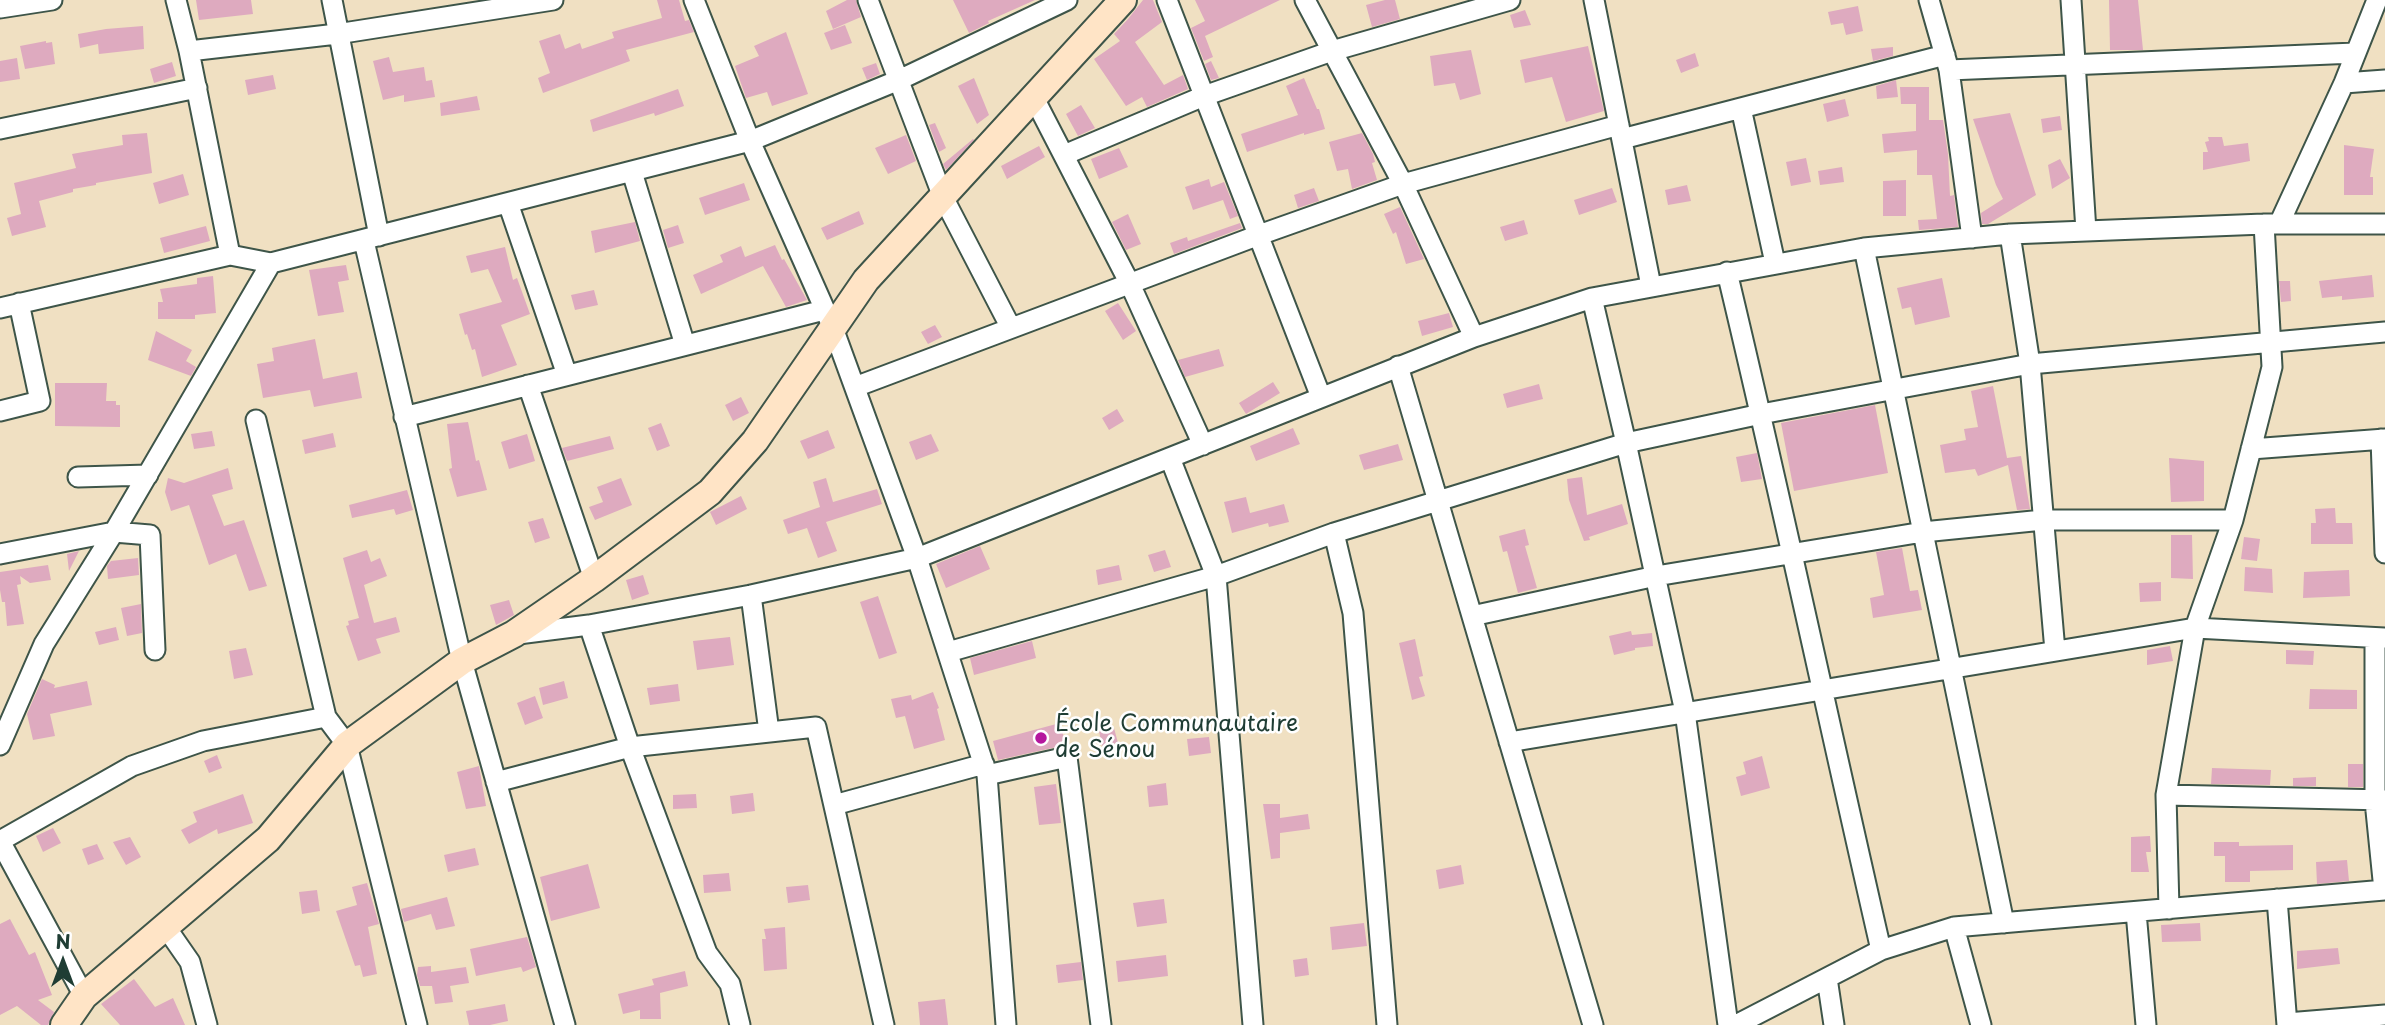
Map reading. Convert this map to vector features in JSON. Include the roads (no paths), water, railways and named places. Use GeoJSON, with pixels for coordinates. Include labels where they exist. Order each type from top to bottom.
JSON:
{"type":"FeatureCollection","features":[{"type":"Feature","properties":{"kind":"street"},"geometry":{"type":"LineString","coordinates":[[0,8],[52,0]]}},
{"type":"Feature","properties":{"kind":"street"},"geometry":{"type":"LineString","coordinates":[[176,0],[197,88],[230,255]]}},
{"type":"Feature","properties":{"kind":"street"},"geometry":{"type":"LineString","coordinates":[[332,0],[404,417],[461,661],[565,1025]]}},
{"type":"Feature","properties":{"kind":"street"},"geometry":{"type":"LineString","coordinates":[[189,51],[337,34],[553,0]]}},
{"type":"Feature","properties":{"kind":"street"},"geometry":{"type":"LineString","coordinates":[[694,0],[750,141],[829,319],[855,387],[917,558],[986,770],[1006,1025]]}},
{"type":"Feature","properties":{"kind":"street"},"geometry":{"type":"LineString","coordinates":[[868,0],[943,197],[1011,328]]}},
{"type":"Feature","properties":{"kind":"street"},"geometry":{"type":"LineString","coordinates":[[0,411],[40,401],[9,305],[230,255],[271,264],[750,141],[900,80],[1066,0]]}},
{"type":"Feature","properties":{"kind":"street"},"geometry":{"type":"LineString","coordinates":[[64,1025],[84,996],[268,839],[348,746],[461,661],[514,634],[594,579],[710,492],[755,441],[829,319],[1124,0]]}},
{"type":"Feature","properties":{"kind":"street"},"geometry":{"type":"LineString","coordinates":[[1167,0],[1321,397]]}},
{"type":"Feature","properties":{"kind":"street"},"geometry":{"type":"LineString","coordinates":[[1305,0],[1403,184],[1474,337]]}},
{"type":"Feature","properties":{"kind":"street"},"geometry":{"type":"LineString","coordinates":[[1064,155],[1204,96],[1332,51],[1510,0]]}},
{"type":"Feature","properties":{"kind":"street"},"geometry":{"type":"LineString","coordinates":[[1594,0],[1651,286]]}},
{"type":"Feature","properties":{"kind":"street"},"geometry":{"type":"LineString","coordinates":[[1929,0],[1947,63],[1972,238]]}},
{"type":"Feature","properties":{"kind":"street"},"geometry":{"type":"LineString","coordinates":[[2071,0],[2086,231]]}},
{"type":"Feature","properties":{"kind":"street"},"geometry":{"type":"LineString","coordinates":[[2169,909],[2166,795],[2195,628],[2233,520],[2272,367],[2271,224],[2344,83],[2378,0]]}},
{"type":"Feature","properties":{"kind":"street"},"geometry":{"type":"LineString","coordinates":[[855,387],[1403,184],[1621,132],[1947,63],[2075,65],[2355,53]]}},
{"type":"Feature","properties":{"kind":"street"},"geometry":{"type":"LineString","coordinates":[[2344,83],[2385,80]]}},
{"type":"Feature","properties":{"kind":"street"},"geometry":{"type":"LineString","coordinates":[[0,129],[197,88]]}},
{"type":"Feature","properties":{"kind":"street"},"geometry":{"type":"LineString","coordinates":[[1033,96],[1130,284],[1203,445]]}},
{"type":"Feature","properties":{"kind":"street"},"geometry":{"type":"LineString","coordinates":[[1741,108],[1775,264]]}},
{"type":"Feature","properties":{"kind":"street"},"geometry":{"type":"LineString","coordinates":[[632,172],[685,345]]}},
{"type":"Feature","properties":{"kind":"street"},"geometry":{"type":"LineString","coordinates":[[508,203],[567,375]]}},
{"type":"Feature","properties":{"kind":"street"},"geometry":{"type":"LineString","coordinates":[[514,634],[589,625],[751,595],[917,558],[1398,366],[1474,337],[1592,298],[1864,248],[2010,234],[2271,224],[2385,224]]}},
{"type":"Feature","properties":{"kind":"street"},"geometry":{"type":"LineString","coordinates":[[2010,234],[2030,364],[2055,651]]}},
{"type":"Feature","properties":{"kind":"street"},"geometry":{"type":"LineString","coordinates":[[1864,248],[2004,923]]}},
{"type":"Feature","properties":{"kind":"street"},"geometry":{"type":"LineString","coordinates":[[0,745],[44,644],[114,533],[271,264]]}},
{"type":"Feature","properties":{"kind":"street"},"geometry":{"type":"LineString","coordinates":[[1727,272],[1881,950]]}},
{"type":"Feature","properties":{"kind":"street"},"geometry":{"type":"LineString","coordinates":[[1592,298],[1685,712],[1728,1025]]}},
{"type":"Feature","properties":{"kind":"street"},"geometry":{"type":"LineString","coordinates":[[404,417],[685,345],[829,319]]}},
{"type":"Feature","properties":{"kind":"street"},"geometry":{"type":"LineString","coordinates":[[948,652],[1216,576],[1334,533],[1626,443],[1761,414],[2030,364],[2385,332]]}},
{"type":"Feature","properties":{"kind":"street"},"geometry":{"type":"LineString","coordinates":[[1398,366],[1593,1025]]}},
{"type":"Feature","properties":{"kind":"street"},"geometry":{"type":"LineString","coordinates":[[528,385],[594,579]]}},
{"type":"Feature","properties":{"kind":"street"},"geometry":{"type":"LineString","coordinates":[[256,420],[326,717],[348,746],[417,1025]]}},
{"type":"Feature","properties":{"kind":"street"},"geometry":{"type":"LineString","coordinates":[[2251,449],[2383,439],[2385,553]]}},
{"type":"Feature","properties":{"kind":"street"},"geometry":{"type":"LineString","coordinates":[[1170,458],[1216,576],[1253,1025]]}},
{"type":"Feature","properties":{"kind":"street"},"geometry":{"type":"LineString","coordinates":[[78,477],[148,475]]}},
{"type":"Feature","properties":{"kind":"street"},"geometry":{"type":"LineString","coordinates":[[1472,617],[1656,576],[1923,532],[2043,520],[2233,520]]}},
{"type":"Feature","properties":{"kind":"street"},"geometry":{"type":"LineString","coordinates":[[0,554],[114,533],[150,534],[155,650]]}},
{"type":"Feature","properties":{"kind":"street"},"geometry":{"type":"LineString","coordinates":[[1334,533],[1353,613],[1387,1025]]}},
{"type":"Feature","properties":{"kind":"street"},"geometry":{"type":"LineString","coordinates":[[751,595],[769,732]]}},
{"type":"Feature","properties":{"kind":"street"},"geometry":{"type":"LineString","coordinates":[[589,625],[630,747],[707,953],[730,984],[740,1025]]}},
{"type":"Feature","properties":{"kind":"street"},"geometry":{"type":"LineString","coordinates":[[1509,742],[2195,628],[2380,638],[2380,800],[2385,890],[1954,927],[1881,950],[1736,1025]]}},
{"type":"Feature","properties":{"kind":"street"},"geometry":{"type":"LineString","coordinates":[[84,996],[0,841],[132,766],[203,741],[326,717]]}},
{"type":"Feature","properties":{"kind":"street"},"geometry":{"type":"LineString","coordinates":[[496,782],[630,747],[816,727],[884,1025]]}},
{"type":"Feature","properties":{"kind":"street"},"geometry":{"type":"LineString","coordinates":[[834,805],[986,770],[1067,757],[1101,1025]]}},
{"type":"Feature","properties":{"kind":"street"},"geometry":{"type":"LineString","coordinates":[[2166,795],[2380,800]]}},
{"type":"Feature","properties":{"kind":"street"},"geometry":{"type":"LineString","coordinates":[[2277,899],[2287,1024],[2385,1015]]}},
{"type":"Feature","properties":{"kind":"street"},"geometry":{"type":"LineString","coordinates":[[2136,912],[2146,1025]]}},
{"type":"Feature","properties":{"kind":"street"},"geometry":{"type":"LineString","coordinates":[[165,926],[190,962],[207,1025]]}},
{"type":"Feature","properties":{"kind":"street"},"geometry":{"type":"LineString","coordinates":[[1954,927],[1981,1025]]}},
{"type":"Feature","properties":{"kind":"street"},"geometry":{"type":"LineString","coordinates":[[1828,978],[1834,1025]]}},
{"type":"Feature","properties":{"kind":"place","name":"École Communautaire de Sénou"},"geometry":{"type":"Point","coordinates":[1041,738]}}]}
